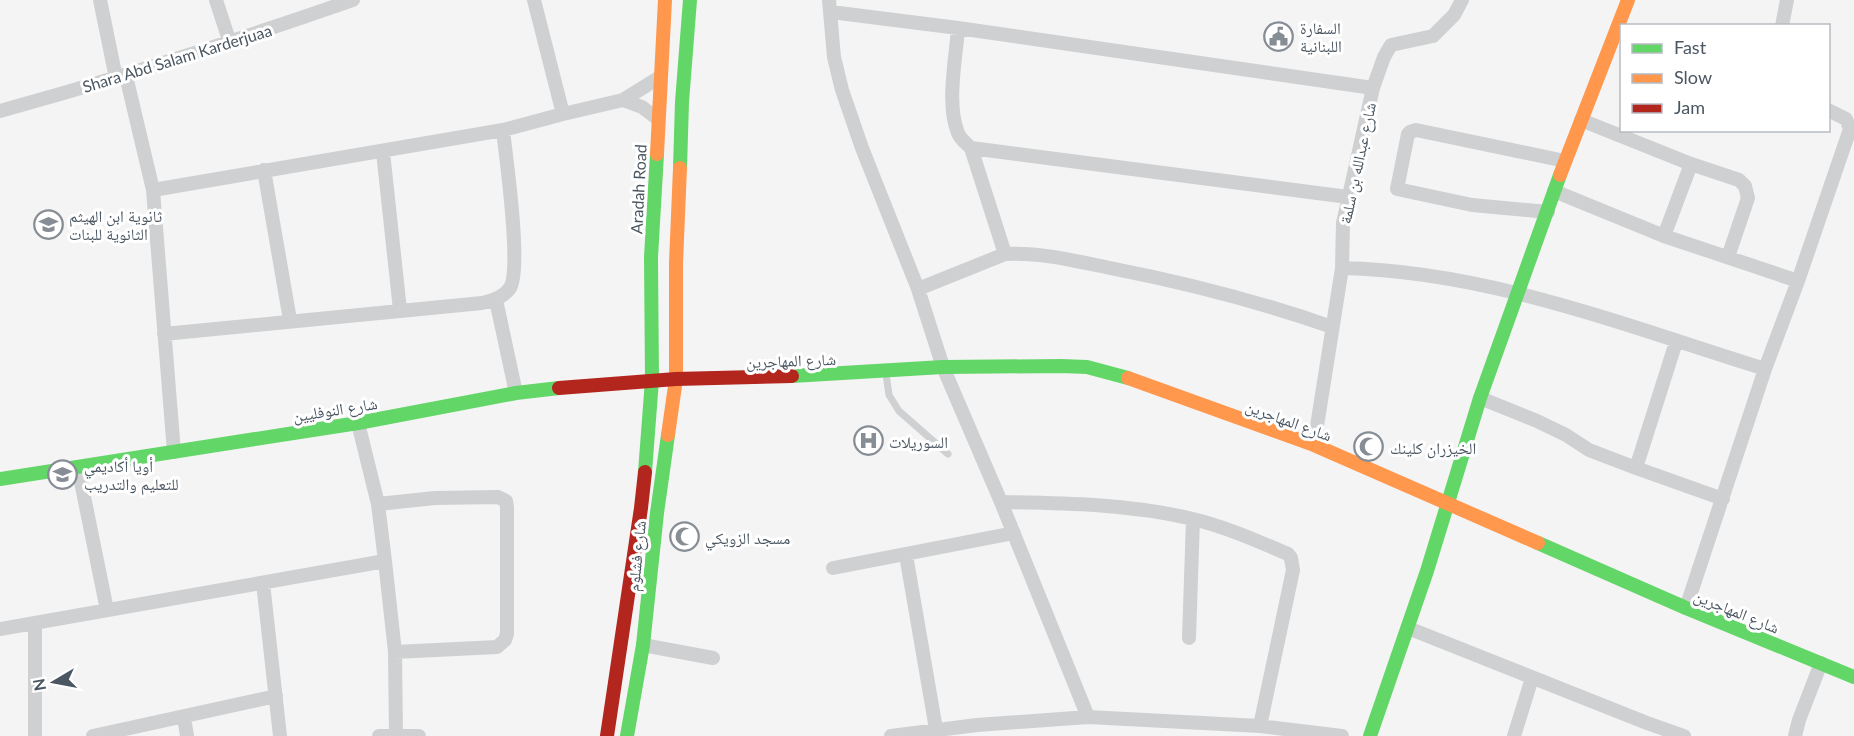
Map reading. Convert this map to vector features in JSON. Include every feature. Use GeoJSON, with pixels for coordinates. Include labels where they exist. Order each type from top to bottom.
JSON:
{"type":"FeatureCollection","features":[{"type":"Feature","properties":{"kind":"main road","name":"Aradah Road"},"geometry":{"type":"LineString","coordinates":[[652,380],[651,257],[665,0]]}},
{"type":"Feature","properties":{"kind":"main road"},"geometry":{"type":"LineString","coordinates":[[676,379],[676,263],[682,102],[690,0]]}},
{"type":"Feature","properties":{"kind":"main road"},"geometry":{"type":"LineString","coordinates":[[1621,24],[1628,0]]}},
{"type":"Feature","properties":{"kind":"main road"},"geometry":{"type":"LineString","coordinates":[[1370,736],[1427,571],[1480,398],[1565,161],[1618,34]]}},
{"type":"Feature","properties":{"kind":"main road","name":"شارع المهاجرين"},"geometry":{"type":"LineString","coordinates":[[676,379],[766,378],[943,367],[1087,367],[1138,380],[1221,413],[1314,445],[1686,608],[1854,677]]}},
{"type":"Feature","properties":{"kind":"main road","name":"شارع النوفليين"},"geometry":{"type":"LineString","coordinates":[[0,479],[358,423],[516,393],[586,385],[676,379]]}},
{"type":"Feature","properties":{"kind":"main road","name":"شارع فشلوم"},"geometry":{"type":"LineString","coordinates":[[627,736],[643,645],[657,513],[676,379]]}},
{"type":"Feature","properties":{"kind":"main road","name":"شارع فشلوم"},"geometry":{"type":"LineString","coordinates":[[607,736],[641,508],[652,380]]}},
{"type":"Feature","properties":{"kind":"main road"},"geometry":{"type":"LineString","coordinates":[[641,508],[657,513]]}},
{"type":"Feature","properties":{"kind":"street"},"geometry":{"type":"LineString","coordinates":[[100,0],[153,190],[174,452]]}},
{"type":"Feature","properties":{"kind":"street"},"geometry":{"type":"LineString","coordinates":[[216,0],[231,43]]}},
{"type":"Feature","properties":{"kind":"street","name":"Shara Abd Salam Karderjuaa"},"geometry":{"type":"LineString","coordinates":[[0,111],[231,43],[353,0]]}},
{"type":"Feature","properties":{"kind":"street"},"geometry":{"type":"LineString","coordinates":[[534,0],[563,114]]}},
{"type":"Feature","properties":{"kind":"street","name":"شارع عبدالله بن سلمة"},"geometry":{"type":"LineString","coordinates":[[1314,445],[1342,268],[1343,224],[1373,88],[1384,57],[1391,45],[1433,36],[1454,15],[1462,0]]}},
{"type":"Feature","properties":{"kind":"street"},"geometry":{"type":"LineString","coordinates":[[1782,24],[1787,0]]}},
{"type":"Feature","properties":{"kind":"street"},"geometry":{"type":"LineString","coordinates":[[1088,717],[1014,533],[943,367],[918,289],[842,90],[834,57],[830,6],[958,28],[1373,88]]}},
{"type":"Feature","properties":{"kind":"street"},"geometry":{"type":"LineString","coordinates":[[958,28],[952,109],[959,136],[970,148],[1005,254]]}},
{"type":"Feature","properties":{"kind":"street"},"geometry":{"type":"LineString","coordinates":[[153,190],[503,130],[623,100],[660,77]]}},
{"type":"Feature","properties":{"kind":"street"},"geometry":{"type":"LineString","coordinates":[[623,100],[642,107],[658,118]]}},
{"type":"Feature","properties":{"kind":"street"},"geometry":{"type":"LineString","coordinates":[[1686,608],[1765,369],[1850,129],[1846,119],[1830,111]]}},
{"type":"Feature","properties":{"kind":"street"},"geometry":{"type":"LineString","coordinates":[[1581,120],[1691,164],[1739,180],[1745,186],[1748,198],[1728,257]]}},
{"type":"Feature","properties":{"kind":"street"},"geometry":{"type":"LineString","coordinates":[[164,334],[496,300],[510,289],[515,273],[503,130]]}},
{"type":"Feature","properties":{"kind":"street"},"geometry":{"type":"LineString","coordinates":[[1548,212],[1472,205],[1397,189],[1408,134],[1416,130],[1565,161]]}},
{"type":"Feature","properties":{"kind":"street"},"geometry":{"type":"LineString","coordinates":[[970,148],[1348,197]]}},
{"type":"Feature","properties":{"kind":"street"},"geometry":{"type":"LineString","coordinates":[[383,152],[400,310]]}},
{"type":"Feature","properties":{"kind":"street"},"geometry":{"type":"LineString","coordinates":[[1664,236],[1691,164]]}},
{"type":"Feature","properties":{"kind":"street"},"geometry":{"type":"LineString","coordinates":[[264,170],[290,320]]}},
{"type":"Feature","properties":{"kind":"street"},"geometry":{"type":"LineString","coordinates":[[1554,191],[1664,236],[1798,281]]}},
{"type":"Feature","properties":{"kind":"street"},"geometry":{"type":"LineString","coordinates":[[918,289],[1005,254],[1018,253],[1060,258],[1175,281],[1269,305],[1332,327]]}},
{"type":"Feature","properties":{"kind":"street"},"geometry":{"type":"LineString","coordinates":[[1342,268],[1378,268],[1432,274],[1519,292],[1765,369]]}},
{"type":"Feature","properties":{"kind":"street"},"geometry":{"type":"LineString","coordinates":[[496,300],[516,393]]}},
{"type":"Feature","properties":{"kind":"street"},"geometry":{"type":"LineString","coordinates":[[1636,468],[1676,342]]}},
{"type":"Feature","properties":{"kind":"street"},"geometry":{"type":"LineString","coordinates":[[1480,398],[1537,421],[1566,435],[1583,447],[1723,499]]}},
{"type":"Feature","properties":{"kind":"street"},"geometry":{"type":"LineString","coordinates":[[358,423],[378,504],[385,561],[395,652],[396,736]]}},
{"type":"Feature","properties":{"kind":"street"},"geometry":{"type":"LineString","coordinates":[[78,467],[107,610]]}},
{"type":"Feature","properties":{"kind":"street"},"geometry":{"type":"LineString","coordinates":[[378,504],[435,498],[498,497],[506,501],[507,507],[507,634],[505,640],[497,647],[395,652]]}},
{"type":"Feature","properties":{"kind":"street"},"geometry":{"type":"LineString","coordinates":[[1001,502],[1105,505],[1193,519],[1239,534],[1288,554],[1292,558],[1293,570],[1260,726]]}},
{"type":"Feature","properties":{"kind":"street"},"geometry":{"type":"LineString","coordinates":[[1189,638],[1193,519]]}},
{"type":"Feature","properties":{"kind":"street"},"geometry":{"type":"LineString","coordinates":[[833,568],[1014,533]]}},
{"type":"Feature","properties":{"kind":"street"},"geometry":{"type":"LineString","coordinates":[[906,555],[936,729]]}},
{"type":"Feature","properties":{"kind":"street"},"geometry":{"type":"LineString","coordinates":[[0,629],[385,561]]}},
{"type":"Feature","properties":{"kind":"street"},"geometry":{"type":"LineString","coordinates":[[263,583],[280,736]]}},
{"type":"Feature","properties":{"kind":"street"},"geometry":{"type":"LineString","coordinates":[[35,623],[36,736]]}},
{"type":"Feature","properties":{"kind":"street"},"geometry":{"type":"LineString","coordinates":[[1408,628],[1532,678],[1645,730],[1684,736]]}},
{"type":"Feature","properties":{"kind":"street"},"geometry":{"type":"LineString","coordinates":[[643,645],[714,658]]}},
{"type":"Feature","properties":{"kind":"street"},"geometry":{"type":"LineString","coordinates":[[1796,736],[1799,720],[1821,663]]}},
{"type":"Feature","properties":{"kind":"street"},"geometry":{"type":"LineString","coordinates":[[1514,736],[1532,678]]}},
{"type":"Feature","properties":{"kind":"street"},"geometry":{"type":"LineString","coordinates":[[93,736],[276,696]]}},
{"type":"Feature","properties":{"kind":"street"},"geometry":{"type":"LineString","coordinates":[[184,717],[187,736]]}},
{"type":"Feature","properties":{"kind":"street"},"geometry":{"type":"LineString","coordinates":[[891,736],[936,729],[1088,717],[1196,729],[1260,726],[1342,736]]}},
{"type":"Feature","properties":{"kind":"street"},"geometry":{"type":"LineString","coordinates":[[379,736],[419,736]]}},
{"type":"Feature","properties":{"kind":"lane"},"geometry":{"type":"LineString","coordinates":[[886,371],[889,395],[899,411],[948,454]]}},
{"type":"Feature","properties":{"kind":"traffic: fast"},"geometry":{"type":"LineString","coordinates":[[680,168],[682,102],[690,0]]}},
{"type":"Feature","properties":{"kind":"traffic: fast"},"geometry":{"type":"LineString","coordinates":[[645,472],[652,380],[651,257],[657,154]]}},
{"type":"Feature","properties":{"kind":"traffic: fast"},"geometry":{"type":"LineString","coordinates":[[1370,736],[1427,571],[1480,398],[1560,175]]}},
{"type":"Feature","properties":{"kind":"traffic: fast"},"geometry":{"type":"LineString","coordinates":[[792,376],[943,367],[1061,366],[1087,367],[1128,378]]}},
{"type":"Feature","properties":{"kind":"traffic: fast"},"geometry":{"type":"LineString","coordinates":[[0,479],[358,423],[516,393],[559,388]]}},
{"type":"Feature","properties":{"kind":"traffic: fast"},"geometry":{"type":"LineString","coordinates":[[627,736],[643,645],[668,435]]}},
{"type":"Feature","properties":{"kind":"traffic: fast"},"geometry":{"type":"LineString","coordinates":[[1538,543],[1686,608],[1854,677]]}},
{"type":"Feature","properties":{"kind":"traffic: slow"},"geometry":{"type":"LineString","coordinates":[[657,154],[665,0]]}},
{"type":"Feature","properties":{"kind":"traffic: slow"},"geometry":{"type":"LineString","coordinates":[[1560,175],[1628,0]]}},
{"type":"Feature","properties":{"kind":"traffic: slow"},"geometry":{"type":"LineString","coordinates":[[668,435],[676,379],[676,263],[680,168]]}},
{"type":"Feature","properties":{"kind":"traffic: slow"},"geometry":{"type":"LineString","coordinates":[[1128,378],[1314,445],[1538,543]]}},
{"type":"Feature","properties":{"kind":"traffic: jam"},"geometry":{"type":"LineString","coordinates":[[559,388],[676,379],[792,376]]}},
{"type":"Feature","properties":{"kind":"traffic: jam"},"geometry":{"type":"LineString","coordinates":[[607,736],[645,472]]}},
{"type":"Feature","properties":{"kind":"place","name":"السفارة اللبنانية"},"geometry":{"type":"Point","coordinates":[1279,36]}},
{"type":"Feature","properties":{"kind":"place","name":"ثانوية ابن الهيثم الثانوية للبنات"},"geometry":{"type":"Point","coordinates":[48,224]}},
{"type":"Feature","properties":{"kind":"place","name":"السوريلات"},"geometry":{"type":"Point","coordinates":[868,441]}},
{"type":"Feature","properties":{"kind":"place","name":"الخيزران كلينك"},"geometry":{"type":"Point","coordinates":[1369,447]}},
{"type":"Feature","properties":{"kind":"place","name":"أويا أكاديمي للتعليم والتدريب"},"geometry":{"type":"Point","coordinates":[63,474]}},
{"type":"Feature","properties":{"kind":"place","name":"مسجد الزويكي"},"geometry":{"type":"Point","coordinates":[684,537]}}]}
